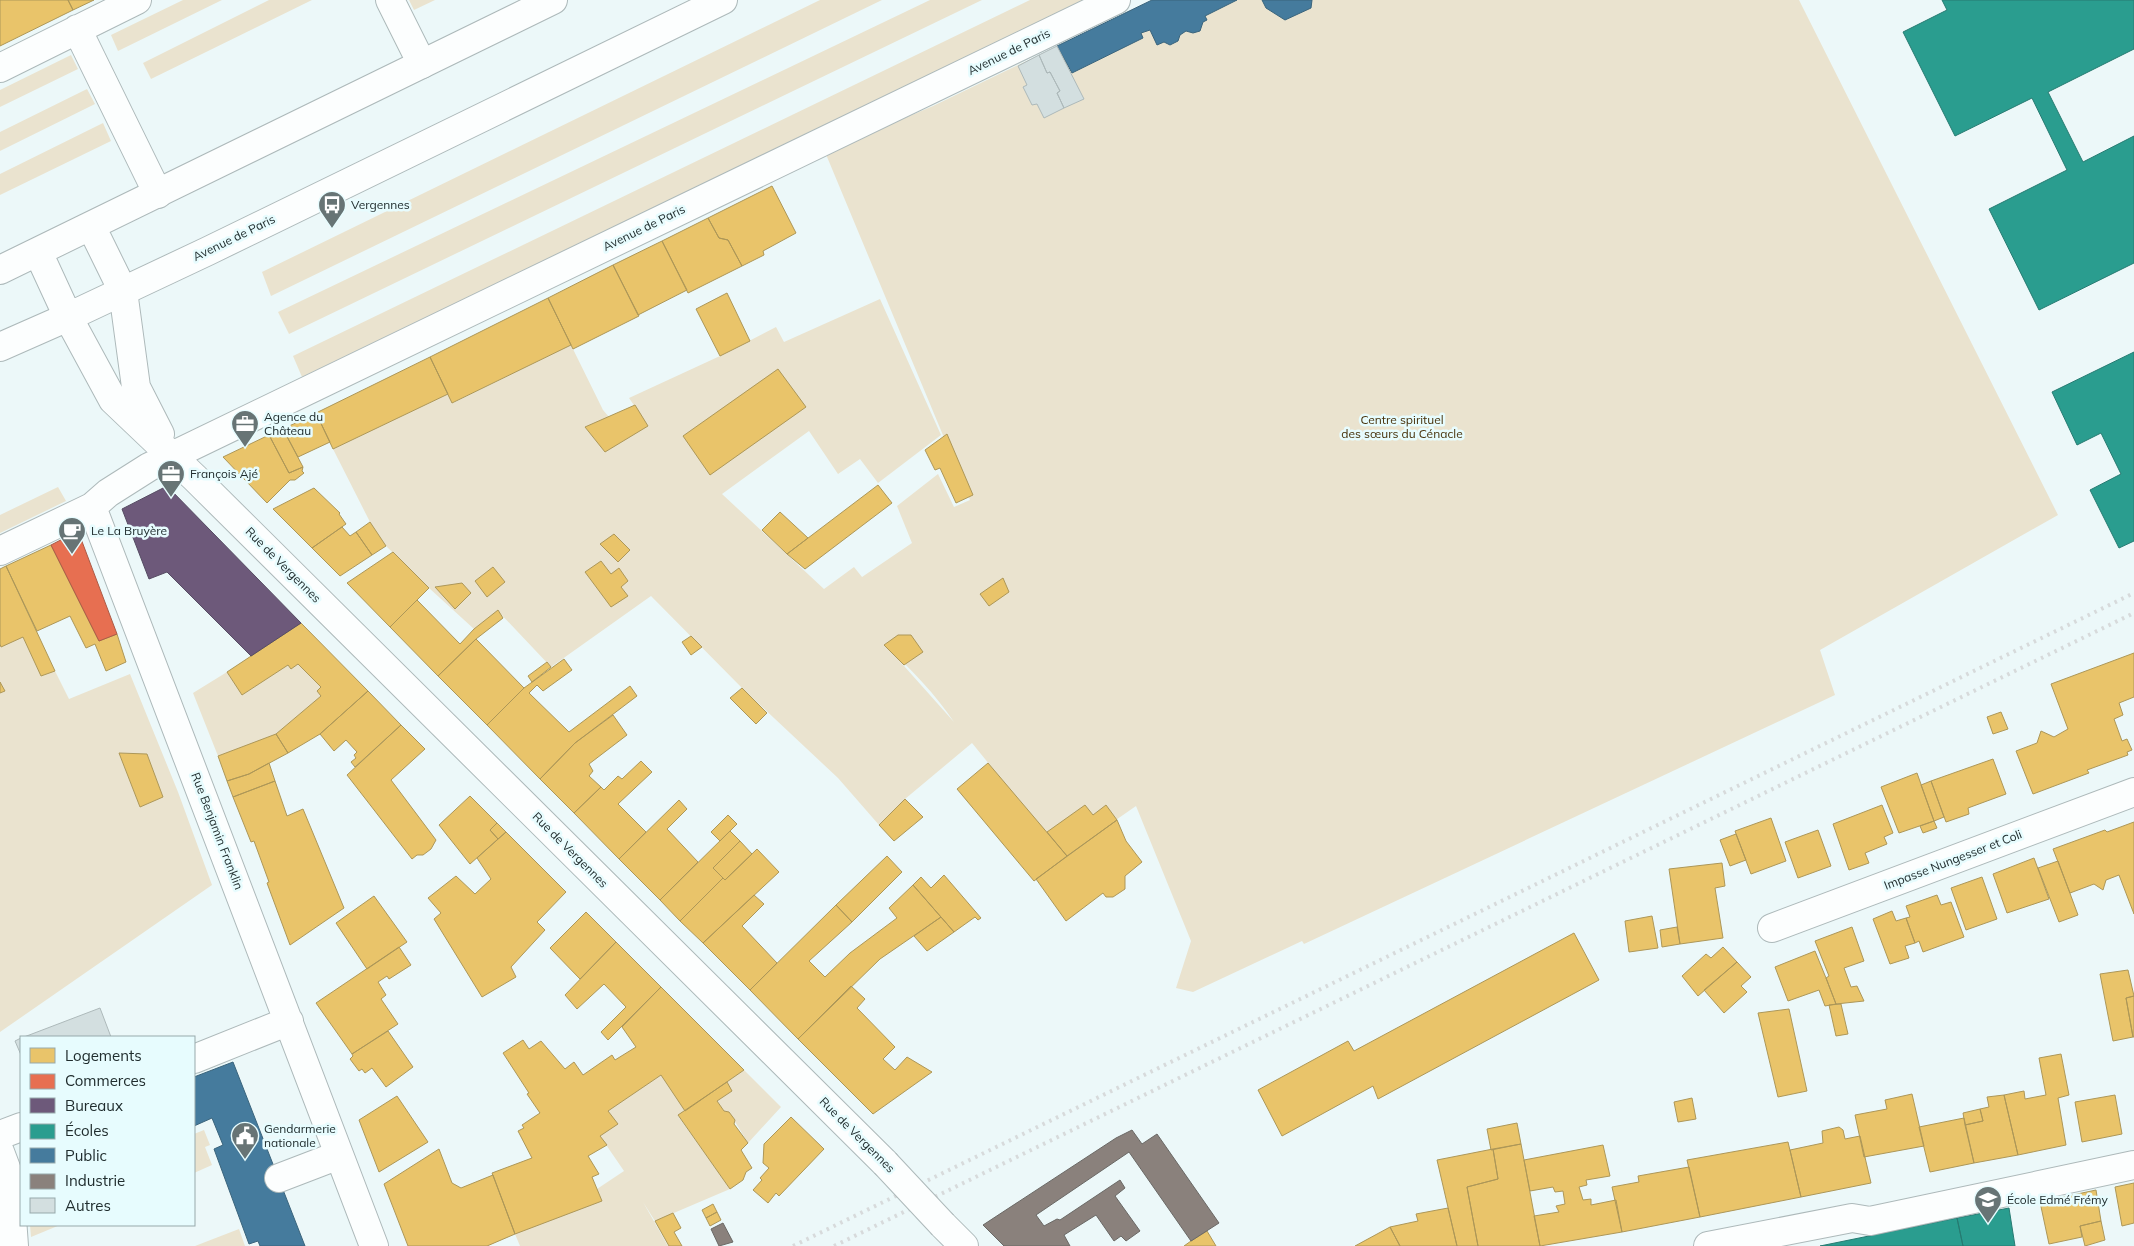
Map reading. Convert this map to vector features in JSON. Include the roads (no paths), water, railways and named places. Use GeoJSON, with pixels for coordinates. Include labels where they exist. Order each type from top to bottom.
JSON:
{"type":"FeatureCollection","features":[{"type":"Feature","properties":{"kind":"street"},"geometry":{"type":"LineString","coordinates":[[0,68],[137,0]]}},
{"type":"Feature","properties":{"kind":"street"},"geometry":{"type":"LineString","coordinates":[[390,0],[422,64]]}},
{"type":"Feature","properties":{"kind":"street"},"geometry":{"type":"LineString","coordinates":[[0,270],[553,0]]}},
{"type":"Feature","properties":{"kind":"street","name":"Avenue de Paris"},"geometry":{"type":"LineString","coordinates":[[0,347],[123,291],[723,0]]}},
{"type":"Feature","properties":{"kind":"street","name":"Avenue de Paris"},"geometry":{"type":"LineString","coordinates":[[173,457],[1116,0]]}},
{"type":"Feature","properties":{"kind":"street"},"geometry":{"type":"LineString","coordinates":[[77,30],[158,194]]}},
{"type":"Feature","properties":{"kind":"street"},"geometry":{"type":"LineString","coordinates":[[91,226],[123,291]]}},
{"type":"Feature","properties":{"kind":"street"},"geometry":{"type":"LineString","coordinates":[[38,252],[68,317]]}},
{"type":"Feature","properties":{"kind":"street","name":"Rue de Vergennes"},"geometry":{"type":"LineString","coordinates":[[123,291],[136,387],[173,457]]}},
{"type":"Feature","properties":{"kind":"street","name":"Rue de Vergennes"},"geometry":{"type":"LineString","coordinates":[[68,317],[113,400],[173,457],[885,1163],[964,1246]]}},
{"type":"Feature","properties":{"kind":"street"},"geometry":{"type":"LineString","coordinates":[[0,550],[92,507],[108,493],[149,467],[173,457]]}},
{"type":"Feature","properties":{"kind":"street","name":"Rue Benjamin Franklin"},"geometry":{"type":"LineString","coordinates":[[92,507],[374,1246]]}},
{"type":"Feature","properties":{"kind":"street","name":"Impasse Nungesser et Coli"},"geometry":{"type":"LineString","coordinates":[[1772,928],[2134,792]]}},
{"type":"Feature","properties":{"kind":"street"},"geometry":{"type":"LineString","coordinates":[[195,1059],[289,1021]]}},
{"type":"Feature","properties":{"kind":"street"},"geometry":{"type":"LineString","coordinates":[[0,1135],[20,1127]]}},
{"type":"Feature","properties":{"kind":"street"},"geometry":{"type":"LineString","coordinates":[[0,1152],[9,1176],[14,1246]]}},
{"type":"Feature","properties":{"kind":"street"},"geometry":{"type":"LineString","coordinates":[[279,1178],[339,1155]]}},
{"type":"Feature","properties":{"kind":"street"},"geometry":{"type":"LineString","coordinates":[[1708,1246],[1852,1218],[1870,1222],[2134,1165]]}},
{"type":"Feature","properties":{"kind":"railway"},"geometry":{"type":"LineString","coordinates":[[793,1246],[2134,593]]}},
{"type":"Feature","properties":{"kind":"railway"},"geometry":{"type":"LineString","coordinates":[[834,1246],[2134,613]]}},
{"type":"Feature","properties":{"kind":"place","name":"Vergennes"},"geometry":{"type":"Point","coordinates":[332,229]}},
{"type":"Feature","properties":{"kind":"place","name":"Agence du Château"},"geometry":{"type":"Point","coordinates":[245,448]}},
{"type":"Feature","properties":{"kind":"place","name":"François Ajé"},"geometry":{"type":"Point","coordinates":[171,498]}},
{"type":"Feature","properties":{"kind":"place","name":"Le La Bruyère"},"geometry":{"type":"Point","coordinates":[72,555]}},
{"type":"Feature","properties":{"kind":"place","name":"Gendarmerie nationale"},"geometry":{"type":"Point","coordinates":[245,1160]}},
{"type":"Feature","properties":{"kind":"place","name":"École Edmé Frémy"},"geometry":{"type":"Point","coordinates":[1988,1224]}},
{"type":"Feature","properties":{"kind":"park label","name":"Centre spirituel des sœurs du Cénacle"},"geometry":{"type":"Point","coordinates":[1402,427]}}]}
